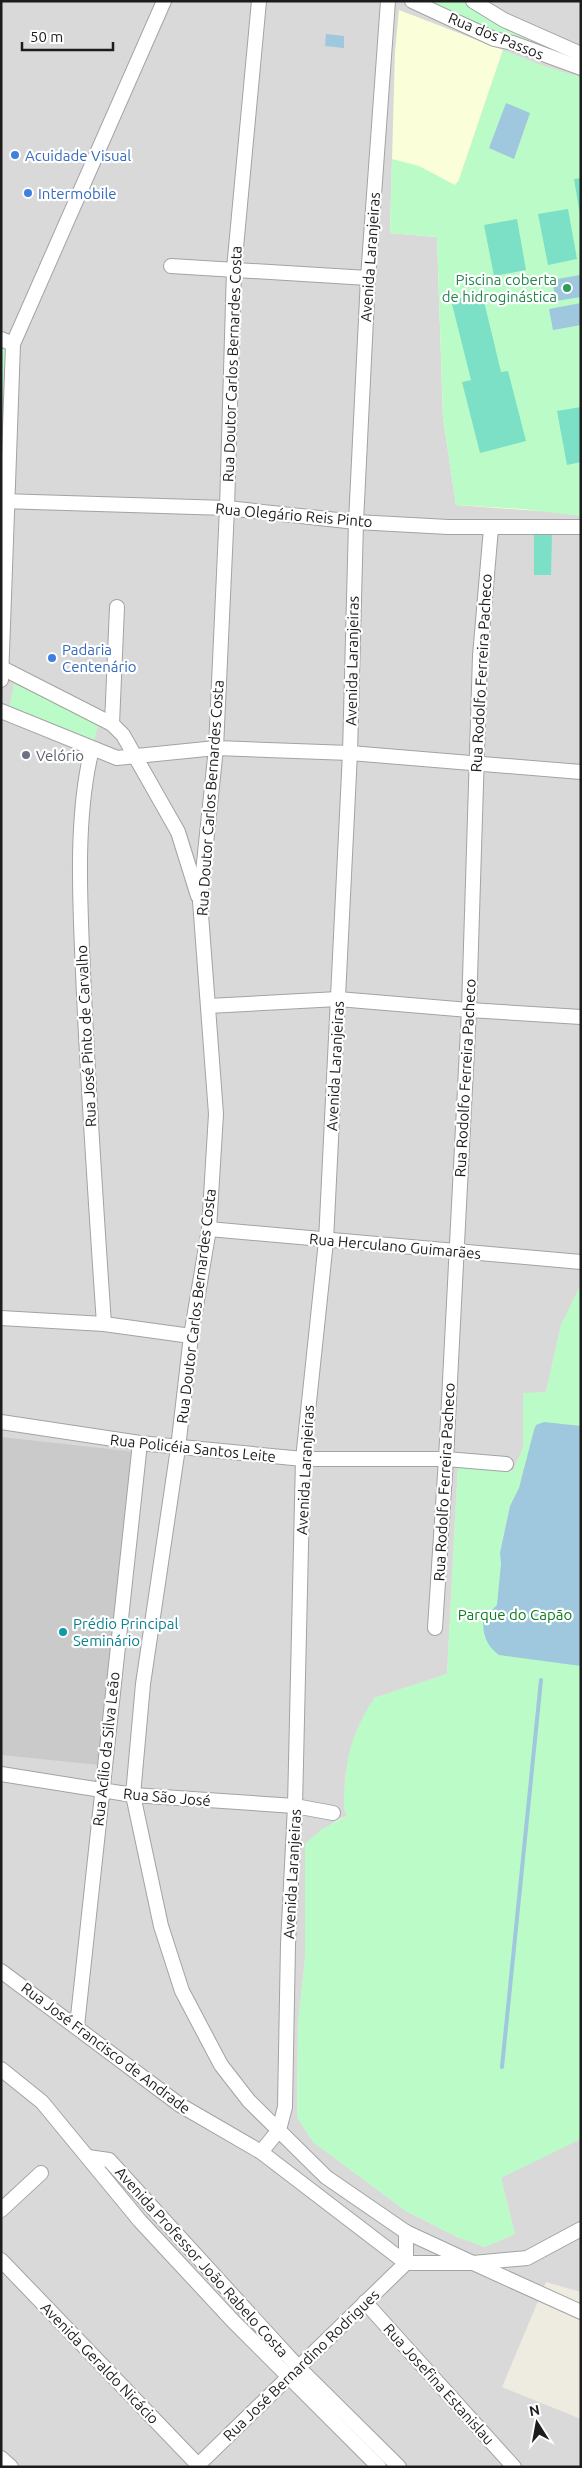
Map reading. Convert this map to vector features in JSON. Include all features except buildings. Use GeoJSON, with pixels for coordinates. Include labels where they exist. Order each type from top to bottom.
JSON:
{"type":"FeatureCollection","features":[{"type":"Feature","properties":{"kind":"street"},"geometry":{"type":"LineString","coordinates":[[164,1],[7,342],[2,674],[112,724],[123,735],[178,832],[200,901]]}},
{"type":"Feature","properties":{"kind":"street","name":"Rua Doutor Carlos Bernardes Costa"},"geometry":{"type":"LineString","coordinates":[[259,1],[234,269],[228,508],[216,748],[200,901],[216,1114],[209,1229],[191,1336],[178,1448],[143,1684],[133,1795],[161,1926],[182,1991],[221,2065],[249,2101],[326,2177],[406,2232],[581,2312]]}},
{"type":"Feature","properties":{"kind":"street","name":"Avenida Laranjeiras"},"geometry":{"type":"LineString","coordinates":[[279,2130],[285,2107],[288,1944],[295,1806],[302,1459],[326,1241],[350,753],[356,522],[368,278],[388,1]]}},
{"type":"Feature","properties":{"kind":"street","name":"Rua dos Passos"},"geometry":{"type":"LineString","coordinates":[[412,1],[494,38],[581,68]]}},
{"type":"Feature","properties":{"kind":"street","name":"Rua dos Passos"},"geometry":{"type":"LineString","coordinates":[[473,1],[504,20],[581,54]]}},
{"type":"Feature","properties":{"kind":"street"},"geometry":{"type":"LineString","coordinates":[[171,266],[368,278]]}},
{"type":"Feature","properties":{"kind":"street","name":"Rua Olegário Reis Pinto"},"geometry":{"type":"LineString","coordinates":[[4,501],[228,508],[356,522],[491,528],[581,527]]}},
{"type":"Feature","properties":{"kind":"street","name":"Rua Rodolfo Ferreira Pacheco"},"geometry":{"type":"LineString","coordinates":[[435,1628],[446,1459],[469,1010],[475,765],[480,656],[491,528]]}},
{"type":"Feature","properties":{"kind":"street"},"geometry":{"type":"LineString","coordinates":[[112,724],[117,607]]}},
{"type":"Feature","properties":{"kind":"street"},"geometry":{"type":"LineString","coordinates":[[1,711],[116,758],[216,748],[350,753],[475,765],[581,772]]}},
{"type":"Feature","properties":{"kind":"street","name":"Rua José Pinto de Carvalho"},"geometry":{"type":"LineString","coordinates":[[92,749],[84,780],[82,805],[82,935],[87,1072],[104,1324]]}},
{"type":"Feature","properties":{"kind":"street"},"geometry":{"type":"LineString","coordinates":[[208,1006],[338,999],[581,1017]]}},
{"type":"Feature","properties":{"kind":"street","name":"Rua Herculano Guimarães"},"geometry":{"type":"LineString","coordinates":[[209,1229],[326,1241],[456,1250],[581,1262]]}},
{"type":"Feature","properties":{"kind":"street"},"geometry":{"type":"LineString","coordinates":[[1,1318],[104,1324],[191,1336]]}},
{"type":"Feature","properties":{"kind":"street","name":"Rua Policéia Santos Leite"},"geometry":{"type":"LineString","coordinates":[[1,1422],[178,1448],[302,1459],[446,1459],[506,1464]]}},
{"type":"Feature","properties":{"kind":"street","name":"Rua Acílio da Silva Leão"},"geometry":{"type":"LineString","coordinates":[[77,2026],[140,1443]]}},
{"type":"Feature","properties":{"kind":"street","name":"Rua São José"},"geometry":{"type":"LineString","coordinates":[[1,1774],[133,1795],[295,1806],[334,1813]]}},
{"type":"Feature","properties":{"kind":"street","name":"Rua José Francisco de Andrade"},"geometry":{"type":"LineString","coordinates":[[1,1971],[77,2026],[180,2105],[261,2152],[406,2262]]}},
{"type":"Feature","properties":{"kind":"street"},"geometry":{"type":"LineString","coordinates":[[1,2069],[42,2102],[88,2157],[97,2172],[140,2222],[233,2322],[379,2467]]}},
{"type":"Feature","properties":{"kind":"street"},"geometry":{"type":"LineString","coordinates":[[261,2152],[279,2130]]}},
{"type":"Feature","properties":{"kind":"street","name":"Avenida Professor João Rabelo Costa"},"geometry":{"type":"LineString","coordinates":[[88,2157],[108,2160],[299,2368],[398,2467]]}},
{"type":"Feature","properties":{"kind":"street"},"geometry":{"type":"LineString","coordinates":[[1,2210],[41,2173]]}},
{"type":"Feature","properties":{"kind":"street"},"geometry":{"type":"LineString","coordinates":[[140,2222],[153,2210]]}},
{"type":"Feature","properties":{"kind":"street"},"geometry":{"type":"LineString","coordinates":[[406,2232],[406,2262],[473,2263],[527,2258],[581,2229]]}},
{"type":"Feature","properties":{"kind":"street","name":"Avenida Geraldo Nicácio"},"geometry":{"type":"LineString","coordinates":[[1,2260],[198,2466]]}},
{"type":"Feature","properties":{"kind":"street","name":"Rua José Bernardino Rodrigues"},"geometry":{"type":"LineString","coordinates":[[198,2466],[406,2262]]}},
{"type":"Feature","properties":{"kind":"street","name":"Rua Josefina Estanislau"},"geometry":{"type":"LineString","coordinates":[[365,2302],[514,2467]]}},
{"type":"Feature","properties":{"kind":"street"},"geometry":{"type":"LineString","coordinates":[[233,2322],[245,2310]]}},
{"type":"Feature","properties":{"kind":"street"},"geometry":{"type":"LineString","coordinates":[[1,2458],[11,2467]]}},
{"type":"Feature","properties":{"kind":"shaded area"},"geometry":{"type":"Polygon","coordinates":[[[1,1],[581,1],[581,1284],[561,1325],[546,1392],[523,1394],[523,1448],[513,1471],[458,1465],[447,1674],[374,1698],[345,1777],[344,1808],[347,1816],[338,1819],[305,1844],[305,1959],[298,2023],[297,2117],[313,2142],[406,2211],[457,2237],[485,2247],[515,2234],[501,2178],[581,2134],[581,2292],[546,2282],[502,2387],[581,2419],[581,2467],[1,2467],[1,1]]]}},
{"type":"Feature","properties":{"kind":"shaded area"},"geometry":{"type":"Polygon","coordinates":[[[399,10],[503,50],[459,180],[539,511],[456,505],[443,417],[437,237],[390,233],[395,52],[399,10]]]}},
{"type":"Feature","properties":{"kind":"shaded area"},"geometry":{"type":"Polygon","coordinates":[[[1,1437],[136,1452],[100,1765],[1,1755],[1,1437]]]}},
{"type":"Feature","properties":{"kind":"green space"},"geometry":{"type":"Polygon","coordinates":[[[418,1],[469,1],[581,55],[581,66],[540,52],[418,1]]]}},
{"type":"Feature","properties":{"kind":"green space"},"geometry":{"type":"Polygon","coordinates":[[[503,50],[541,65],[581,77],[581,516],[522,509],[456,505],[443,417],[437,237],[390,233],[392,159],[419,166],[455,185],[459,180],[503,50]]]}},
{"type":"Feature","properties":{"kind":"green space"},"geometry":{"type":"Polygon","coordinates":[[[581,178],[581,221],[574,179],[581,178]]]}},
{"type":"Feature","properties":{"kind":"green space"},"geometry":{"type":"Polygon","coordinates":[[[568,209],[577,259],[548,265],[538,214],[568,209]]]}},
{"type":"Feature","properties":{"kind":"green space"},"geometry":{"type":"Polygon","coordinates":[[[517,219],[526,270],[494,276],[484,225],[517,219]]]}},
{"type":"Feature","properties":{"kind":"green space"},"geometry":{"type":"Polygon","coordinates":[[[482,293],[501,372],[508,371],[526,441],[480,453],[462,382],[471,380],[451,300],[482,293]]]}},
{"type":"Feature","properties":{"kind":"green space"},"geometry":{"type":"Polygon","coordinates":[[[1,343],[6,344],[4,492],[1,492],[1,343]]]}},
{"type":"Feature","properties":{"kind":"green space"},"geometry":{"type":"Polygon","coordinates":[[[581,407],[581,462],[567,465],[557,411],[581,407]]]}},
{"type":"Feature","properties":{"kind":"green space"},"geometry":{"type":"Polygon","coordinates":[[[534,533],[552,533],[551,575],[534,575],[534,533]]]}},
{"type":"Feature","properties":{"kind":"green space"},"geometry":{"type":"Polygon","coordinates":[[[14,684],[99,723],[93,744],[8,713],[14,684]]]}},
{"type":"Feature","properties":{"kind":"green space","name":"Parque do Capão"},"geometry":{"type":"Polygon","coordinates":[[[581,1284],[581,2139],[501,2178],[515,2234],[485,2247],[457,2237],[406,2211],[313,2142],[297,2117],[298,2023],[305,1959],[305,1844],[322,1829],[347,1816],[344,1808],[347,1763],[359,1725],[374,1698],[447,1674],[458,1464],[513,1471],[523,1448],[523,1393],[546,1392],[561,1325],[581,1284]]]}},
{"type":"Feature","properties":{"kind":"water"},"geometry":{"type":"Polygon","coordinates":[[[326,34],[344,36],[344,48],[325,46],[326,34]]]}},
{"type":"Feature","properties":{"kind":"water"},"geometry":{"type":"Polygon","coordinates":[[[506,103],[530,113],[514,159],[489,148],[506,103]]]}},
{"type":"Feature","properties":{"kind":"water","name":"Piscina coberta de hidroginástica"},"geometry":{"type":"Polygon","coordinates":[[[580,275],[581,297],[556,301],[552,280],[580,275]]]}},
{"type":"Feature","properties":{"kind":"water"},"geometry":{"type":"Polygon","coordinates":[[[581,303],[581,325],[553,330],[549,309],[581,303]]]}},
{"type":"Feature","properties":{"kind":"water"},"geometry":{"type":"Polygon","coordinates":[[[544,1422],[581,1426],[581,1666],[499,1655],[488,1643],[484,1630],[483,1619],[497,1605],[501,1564],[500,1553],[510,1506],[519,1488],[536,1425],[544,1422]]]}},
{"type":"Feature","properties":{"kind":"waterway"},"geometry":{"type":"LineString","coordinates":[[502,2067],[541,1680]]}},
{"type":"Feature","properties":{"kind":"place","name":"Acuidade Visual"},"geometry":{"type":"Point","coordinates":[15,155]}},
{"type":"Feature","properties":{"kind":"place","name":"Intermobile"},"geometry":{"type":"Point","coordinates":[28,193]}},
{"type":"Feature","properties":{"kind":"place","name":"Piscina coberta de hidroginástica"},"geometry":{"type":"Point","coordinates":[567,288]}},
{"type":"Feature","properties":{"kind":"place","name":"Padaria Centenário"},"geometry":{"type":"Point","coordinates":[52,658]}},
{"type":"Feature","properties":{"kind":"place","name":"Velório"},"geometry":{"type":"Point","coordinates":[26,755]}},
{"type":"Feature","properties":{"kind":"place","name":"Prédio Principal Seminário"},"geometry":{"type":"Point","coordinates":[63,1632]}}]}
